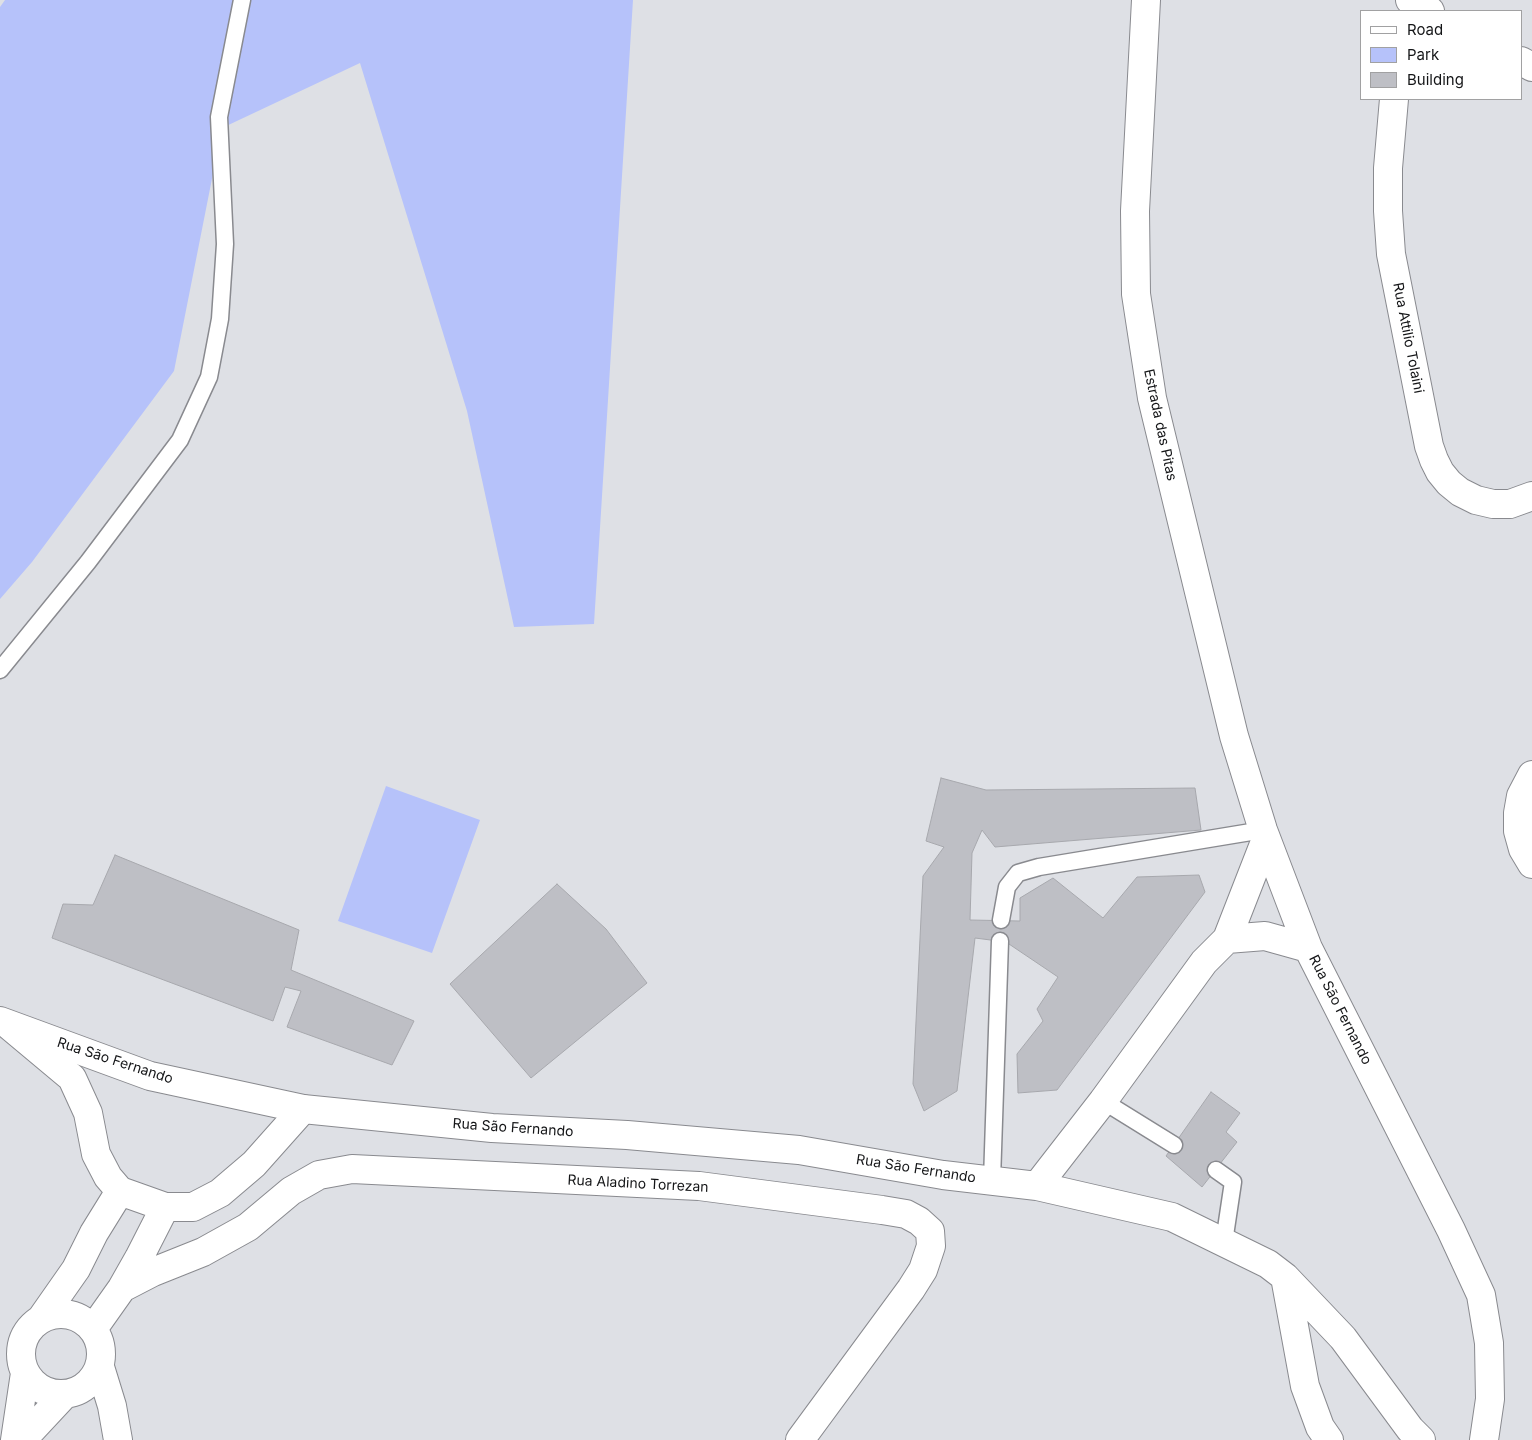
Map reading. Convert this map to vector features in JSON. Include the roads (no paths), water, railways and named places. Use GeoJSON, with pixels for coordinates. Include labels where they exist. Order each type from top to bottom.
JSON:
{"type":"FeatureCollection","features":[{"type":"Feature","properties":{"kind":"main road","name":"Estrada das Pitas"},"geometry":{"type":"LineString","coordinates":[[1146,0],[1135,211],[1136,294],[1152,398],[1234,736],[1264,834],[1308,948]]}},
{"type":"Feature","properties":{"kind":"main road","name":"Rua Attilio Tolaini"},"geometry":{"type":"LineString","coordinates":[[1394,100],[1388,168],[1391,254],[1429,446],[1440,472],[1449,483],[1460,492],[1476,500],[1493,504],[1510,504],[1532,496]]}},
{"type":"Feature","properties":{"kind":"main road"},"geometry":{"type":"LineString","coordinates":[[1532,775],[1521,796],[1518,831],[1523,848],[1532,864]]}},
{"type":"Feature","properties":{"kind":"main road"},"geometry":{"type":"LineString","coordinates":[[1037,1186],[1103,1101],[1204,962],[1227,939],[1264,834]]}},
{"type":"Feature","properties":{"kind":"main road","name":"Rua São Fernando"},"geometry":{"type":"LineString","coordinates":[[1227,939],[1265,936],[1308,948],[1451,1230],[1481,1295],[1489,1343],[1490,1399],[1484,1440]]}},
{"type":"Feature","properties":{"kind":"main road"},"geometry":{"type":"LineString","coordinates":[[3,1022],[72,1078],[88,1113],[96,1154],[108,1177],[120,1191],[165,1208],[193,1207],[220,1193],[254,1164],[303,1109]]}},
{"type":"Feature","properties":{"kind":"main road","name":"Rua São Fernando"},"geometry":{"type":"LineString","coordinates":[[3,1022],[150,1076],[303,1109],[492,1128],[627,1135],[798,1150],[943,1175],[1037,1186],[1172,1217],[1268,1264],[1285,1278],[1342,1338],[1410,1429],[1421,1440]]}},
{"type":"Feature","properties":{"kind":"main road","name":"Rua Aladino Torrezan"},"geometry":{"type":"LineString","coordinates":[[122,1288],[152,1272],[203,1252],[248,1227],[291,1190],[319,1175],[352,1169],[699,1186],[906,1214],[919,1221],[930,1231],[931,1246],[922,1270],[911,1290],[800,1440]]}},
{"type":"Feature","properties":{"kind":"main road"},"geometry":{"type":"LineString","coordinates":[[0,1348],[34,1327],[52,1315],[63,1314],[80,1318],[94,1329],[100,1341],[102,1354],[100,1366],[94,1379],[84,1388],[71,1394],[58,1395],[44,1392],[33,1384],[25,1373],[21,1360],[22,1346],[34,1327],[76,1269],[94,1233],[120,1191]]}},
{"type":"Feature","properties":{"kind":"main road"},"geometry":{"type":"LineString","coordinates":[[94,1329],[122,1288],[165,1208]]}},
{"type":"Feature","properties":{"kind":"main road"},"geometry":{"type":"LineString","coordinates":[[1285,1278],[1305,1386],[1320,1427],[1329,1440]]}},
{"type":"Feature","properties":{"kind":"main road"},"geometry":{"type":"LineString","coordinates":[[100,1366],[112,1406],[118,1440]]}},
{"type":"Feature","properties":{"kind":"main road"},"geometry":{"type":"LineString","coordinates":[[15,1440],[25,1373]]}},
{"type":"Feature","properties":{"kind":"main road"},"geometry":{"type":"LineString","coordinates":[[22,1440],[64,1395]]}},
{"type":"Feature","properties":{"kind":"lane"},"geometry":{"type":"LineString","coordinates":[[0,670],[88,562],[180,440],[209,377],[220,319],[225,244],[219,117],[242,0]]}},
{"type":"Feature","properties":{"kind":"lane"},"geometry":{"type":"LineString","coordinates":[[1002,920],[1007,887],[1018,873],[1039,867],[1264,834]]}},
{"type":"Feature","properties":{"kind":"lane"},"geometry":{"type":"LineString","coordinates":[[992,1180],[1000,941]]}},
{"type":"Feature","properties":{"kind":"lane"},"geometry":{"type":"LineString","coordinates":[[1103,1101],[1174,1145]]}},
{"type":"Feature","properties":{"kind":"lane"},"geometry":{"type":"LineString","coordinates":[[1216,1170],[1233,1182],[1224,1242]]}}]}
